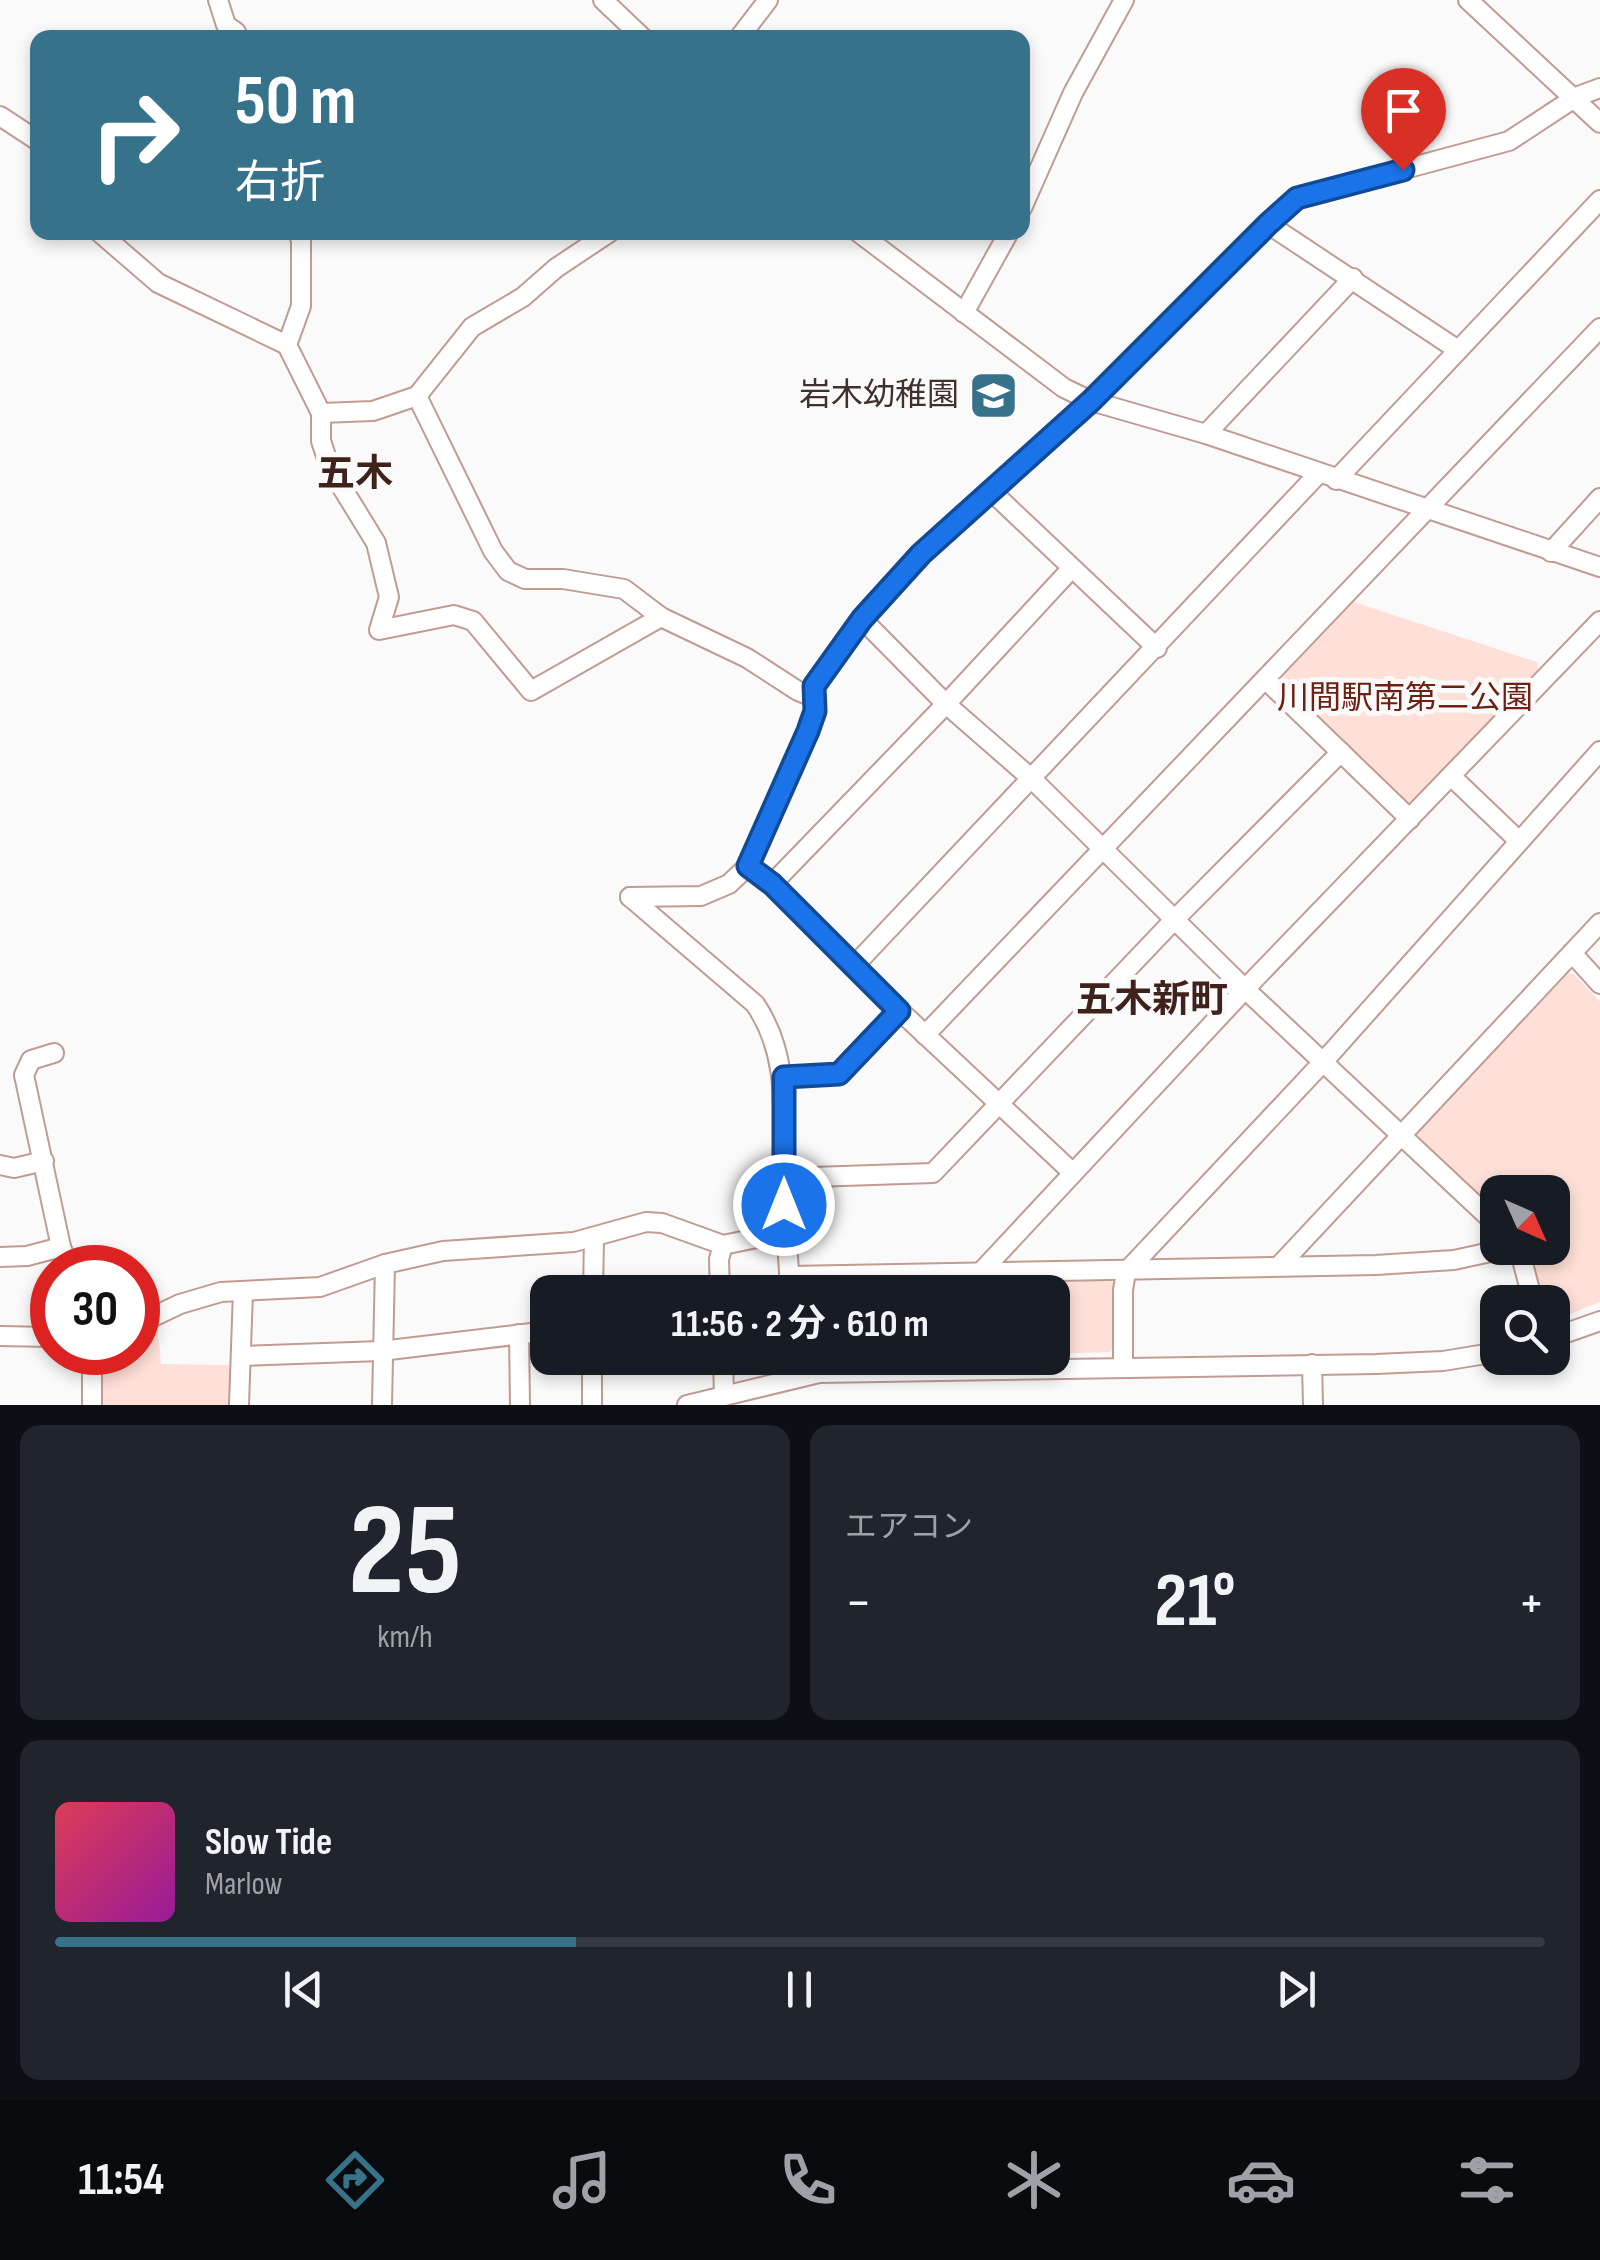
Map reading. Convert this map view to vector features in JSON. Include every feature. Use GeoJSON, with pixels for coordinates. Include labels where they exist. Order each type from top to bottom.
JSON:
{"type":"FeatureCollection","features":[{"type":"Feature","properties":{"kind":"street"},"geometry":{"type":"LineString","coordinates":[[218,0],[225,30]]}},
{"type":"Feature","properties":{"kind":"street"},"geometry":{"type":"LineString","coordinates":[[603,0],[635,30]]}},
{"type":"Feature","properties":{"kind":"street"},"geometry":{"type":"LineString","coordinates":[[744,30],[768,0]]}},
{"type":"Feature","properties":{"kind":"street"},"geometry":{"type":"LineString","coordinates":[[1030,190],[1073,93],[1124,0]]}},
{"type":"Feature","properties":{"kind":"street"},"geometry":{"type":"LineString","coordinates":[[1468,0],[1600,122]]}},
{"type":"Feature","properties":{"kind":"street"},"geometry":{"type":"LineString","coordinates":[[789,1275],[783,1178],[784,1077],[764,1018],[755,1004],[630,897],[701,896],[730,884],[748,866],[808,731],[815,711],[814,686],[862,619],[921,554],[1091,401],[1297,198],[1509,141],[1576,97],[1600,88]]}},
{"type":"Feature","properties":{"kind":"street"},"geometry":{"type":"LineString","coordinates":[[0,116],[30,136]]}},
{"type":"Feature","properties":{"kind":"street"},"geometry":{"type":"LineString","coordinates":[[852,966],[1157,648],[1458,350],[1600,200]]}},
{"type":"Feature","properties":{"kind":"street"},"geometry":{"type":"LineString","coordinates":[[1268,224],[1458,350]]}},
{"type":"Feature","properties":{"kind":"street"},"geometry":{"type":"LineString","coordinates":[[108,240],[158,283],[287,345],[320,413],[322,441],[330,468],[376,543],[389,597],[380,630],[454,615],[473,621],[530,691],[661,617]]}},
{"type":"Feature","properties":{"kind":"street"},"geometry":{"type":"LineString","coordinates":[[287,345],[301,306],[301,240]]}},
{"type":"Feature","properties":{"kind":"street"},"geometry":{"type":"LineString","coordinates":[[320,413],[374,411],[417,396],[472,327],[523,297],[556,268],[598,240]]}},
{"type":"Feature","properties":{"kind":"street"},"geometry":{"type":"LineString","coordinates":[[868,240],[1064,388],[1091,401],[1206,434],[1600,568]]}},
{"type":"Feature","properties":{"kind":"street"},"geometry":{"type":"LineString","coordinates":[[964,314],[1005,240]]}},
{"type":"Feature","properties":{"kind":"street"},"geometry":{"type":"LineString","coordinates":[[1206,434],[1353,278]]}},
{"type":"Feature","properties":{"kind":"street"},"geometry":{"type":"LineString","coordinates":[[925,1035],[1600,328]]}},
{"type":"Feature","properties":{"kind":"street"},"geometry":{"type":"LineString","coordinates":[[417,396],[493,550],[508,571],[525,579],[563,579],[624,589],[661,617],[748,658],[814,697]]}},
{"type":"Feature","properties":{"kind":"street"},"geometry":{"type":"LineString","coordinates":[[990,490],[1157,648]]}},
{"type":"Feature","properties":{"kind":"street"},"geometry":{"type":"LineString","coordinates":[[1550,552],[1600,498]]}},
{"type":"Feature","properties":{"kind":"street"},"geometry":{"type":"LineString","coordinates":[[772,884],[1071,569]]}},
{"type":"Feature","properties":{"kind":"street"},"geometry":{"type":"LineString","coordinates":[[862,619],[946,704],[1032,779],[1174,920],[1480,1209]]}},
{"type":"Feature","properties":{"kind":"street"},"geometry":{"type":"LineString","coordinates":[[981,1272],[1600,621]]}},
{"type":"Feature","properties":{"kind":"street"},"geometry":{"type":"LineString","coordinates":[[1266,680],[1410,819]]}},
{"type":"Feature","properties":{"kind":"street"},"geometry":{"type":"LineString","coordinates":[[1123,1368],[1122,1290],[1126,1272],[1324,1061],[1600,751]]}},
{"type":"Feature","properties":{"kind":"street"},"geometry":{"type":"LineString","coordinates":[[783,1178],[932,1173],[1341,752]]}},
{"type":"Feature","properties":{"kind":"street"},"geometry":{"type":"LineString","coordinates":[[1452,776],[1519,841]]}},
{"type":"Feature","properties":{"kind":"street"},"geometry":{"type":"LineString","coordinates":[[748,866],[772,884],[852,966],[1073,1173]]}},
{"type":"Feature","properties":{"kind":"street"},"geometry":{"type":"LineString","coordinates":[[1279,1266],[1600,923]]}},
{"type":"Feature","properties":{"kind":"street"},"geometry":{"type":"LineString","coordinates":[[1572,953],[1600,984]]}},
{"type":"Feature","properties":{"kind":"street"},"geometry":{"type":"LineString","coordinates":[[784,1077],[839,1074],[899,1011]]}},
{"type":"Feature","properties":{"kind":"street"},"geometry":{"type":"LineString","coordinates":[[54,1053],[31,1060],[24,1076],[60,1245]]}},
{"type":"Feature","properties":{"kind":"street"},"geometry":{"type":"LineString","coordinates":[[0,1165],[14,1168],[44,1161]]}},
{"type":"Feature","properties":{"kind":"street"},"geometry":{"type":"LineString","coordinates":[[160,1314],[220,1292],[320,1287],[385,1264],[443,1251],[594,1238],[646,1222],[722,1245],[785,1232]]}},
{"type":"Feature","properties":{"kind":"street"},"geometry":{"type":"LineString","coordinates":[[593,1275],[594,1238]]}},
{"type":"Feature","properties":{"kind":"street"},"geometry":{"type":"LineString","coordinates":[[719,1275],[722,1245]]}},
{"type":"Feature","properties":{"kind":"street"},"geometry":{"type":"LineString","coordinates":[[933,1275],[1454,1260],[1480,1254]]}},
{"type":"Feature","properties":{"kind":"street"},"geometry":{"type":"LineString","coordinates":[[0,1257],[30,1255]]}},
{"type":"Feature","properties":{"kind":"street"},"geometry":{"type":"LineString","coordinates":[[382,1405],[385,1264]]}},
{"type":"Feature","properties":{"kind":"street"},"geometry":{"type":"LineString","coordinates":[[240,1405],[243,1291]]}},
{"type":"Feature","properties":{"kind":"street"},"geometry":{"type":"LineString","coordinates":[[1570,1332],[1600,1321]]}},
{"type":"Feature","properties":{"kind":"street"},"geometry":{"type":"LineString","coordinates":[[241,1356],[381,1351],[530,1333]]}},
{"type":"Feature","properties":{"kind":"street"},"geometry":{"type":"LineString","coordinates":[[519,1334],[520,1405]]}},
{"type":"Feature","properties":{"kind":"street"},"geometry":{"type":"LineString","coordinates":[[0,1336],[30,1337]]}},
{"type":"Feature","properties":{"kind":"street"},"geometry":{"type":"LineString","coordinates":[[687,1405],[819,1373],[1443,1361],[1480,1355]]}},
{"type":"Feature","properties":{"kind":"street"},"geometry":{"type":"LineString","coordinates":[[1312,1364],[1312,1405]]}},
{"type":"Feature","properties":{"kind":"street"},"geometry":{"type":"LineString","coordinates":[[92,1375],[92,1405]]}},
{"type":"Feature","properties":{"kind":"street"},"geometry":{"type":"LineString","coordinates":[[592,1375],[592,1405]]}},
{"type":"Feature","properties":{"kind":"street"},"geometry":{"type":"LineString","coordinates":[[723,1375],[724,1396]]}},
{"type":"Feature","properties":{"kind":"green space","name":"川間駅南第二公園"},"geometry":{"type":"Polygon","coordinates":[[[1351,601],[1537,662],[1539,674],[1411,810],[1276,679],[1351,601]]]}},
{"type":"Feature","properties":{"kind":"green space"},"geometry":{"type":"Polygon","coordinates":[[[1565,973],[1574,974],[1600,1002],[1600,1302],[1570,1314],[1570,1285],[1535,1285],[1528,1265],[1570,1265],[1570,1175],[1480,1175],[1480,1201],[1418,1143],[1417,1130],[1565,973]]]}},
{"type":"Feature","properties":{"kind":"green space"},"geometry":{"type":"Polygon","coordinates":[[[1070,1278],[1107,1278],[1115,1284],[1116,1343],[1110,1352],[1070,1353],[1070,1278]]]}},
{"type":"Feature","properties":{"kind":"green space"},"geometry":{"type":"Polygon","coordinates":[[[160,1354],[161,1364],[230,1365],[230,1405],[100,1405],[100,1375],[160,1375],[160,1354]]]}},
{"type":"Feature","properties":{"kind":"place","name":"岩木幼稚園"},"geometry":{"type":"Point","coordinates":[994,395]}},
{"type":"Feature","properties":{"kind":"district","name":"五木"},"geometry":{"type":"Point","coordinates":[355,474]}},
{"type":"Feature","properties":{"kind":"district","name":"五木新町"},"geometry":{"type":"Point","coordinates":[1152,1000]}},
{"type":"Feature","properties":{"kind":"route"},"geometry":{"type":"LineString","coordinates":[[784,1205],[784,1077],[839,1074],[899,1011],[772,884],[748,866],[808,731],[815,711],[814,686],[862,619],[921,554],[1091,401],[1297,198],[1403,170]]}}]}
